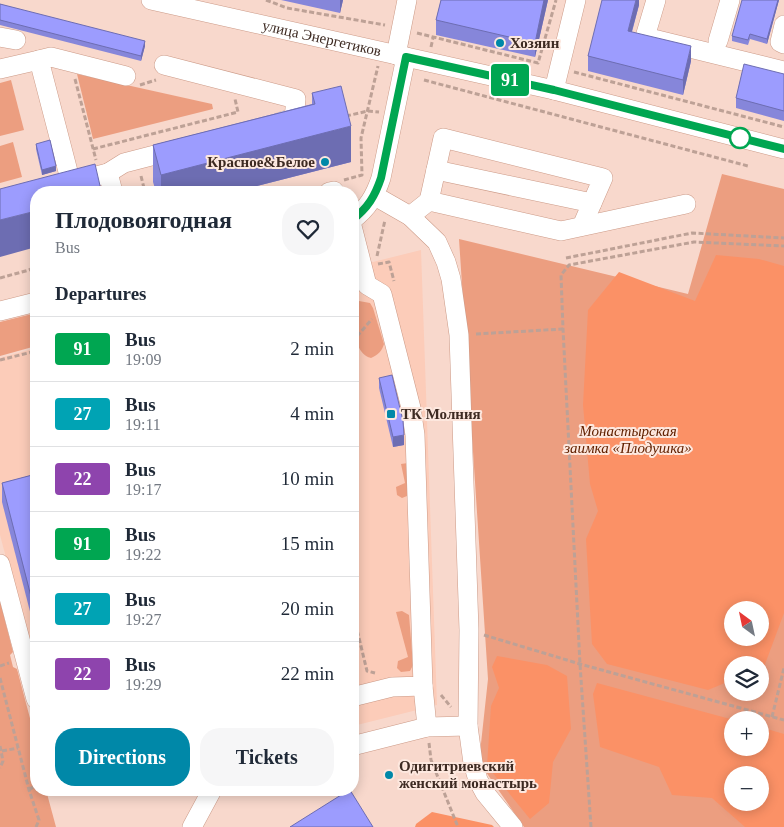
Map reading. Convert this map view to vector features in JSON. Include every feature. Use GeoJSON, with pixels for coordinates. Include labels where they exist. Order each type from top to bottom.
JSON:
{"type":"FeatureCollection","features":[{"type":"Feature","properties":{"kind":"street","name":"улица Энергетиков"},"geometry":{"type":"LineString","coordinates":[[150,0],[554,90],[784,149]]}},
{"type":"Feature","properties":{"kind":"street"},"geometry":{"type":"LineString","coordinates":[[359,215],[375,196],[381,178],[394,114],[401,56],[402,28],[408,0]]}},
{"type":"Feature","properties":{"kind":"street"},"geometry":{"type":"LineString","coordinates":[[554,90],[576,0]]}},
{"type":"Feature","properties":{"kind":"street"},"geometry":{"type":"LineString","coordinates":[[656,0],[645,37],[784,71]]}},
{"type":"Feature","properties":{"kind":"street"},"geometry":{"type":"LineString","coordinates":[[718,41],[730,0]]}},
{"type":"Feature","properties":{"kind":"street"},"geometry":{"type":"LineString","coordinates":[[784,25],[780,42],[784,44]]}},
{"type":"Feature","properties":{"kind":"street"},"geometry":{"type":"LineString","coordinates":[[0,69],[51,57],[131,81]]}},
{"type":"Feature","properties":{"kind":"street"},"geometry":{"type":"LineString","coordinates":[[40,60],[62,185],[104,174],[124,163],[199,143]]}},
{"type":"Feature","properties":{"kind":"street"},"geometry":{"type":"LineString","coordinates":[[164,74],[296,99],[294,118],[266,126]]}},
{"type":"Feature","properties":{"kind":"street"},"geometry":{"type":"LineString","coordinates":[[410,216],[429,202],[443,138],[603,178],[582,226]]}},
{"type":"Feature","properties":{"kind":"street"},"geometry":{"type":"LineString","coordinates":[[436,170],[592,203]]}},
{"type":"Feature","properties":{"kind":"street"},"geometry":{"type":"LineString","coordinates":[[104,174],[110,186]]}},
{"type":"Feature","properties":{"kind":"street"},"geometry":{"type":"LineString","coordinates":[[375,196],[410,216],[437,242],[451,279],[459,335],[469,630],[468,726],[473,763],[478,780],[485,793],[513,827]]}},
{"type":"Feature","properties":{"kind":"street"},"geometry":{"type":"LineString","coordinates":[[429,202],[561,231],[686,204]]}},
{"type":"Feature","properties":{"kind":"street"},"geometry":{"type":"LineString","coordinates":[[359,256],[366,285],[382,294],[411,408],[416,436],[423,686],[427,727]]}},
{"type":"Feature","properties":{"kind":"street"},"geometry":{"type":"LineString","coordinates":[[0,311],[30,304]]}},
{"type":"Feature","properties":{"kind":"street"},"geometry":{"type":"LineString","coordinates":[[0,564],[30,676]]}},
{"type":"Feature","properties":{"kind":"street"},"geometry":{"type":"LineString","coordinates":[[359,695],[392,687],[423,686]]}},
{"type":"Feature","properties":{"kind":"street"},"geometry":{"type":"LineString","coordinates":[[359,744],[427,727],[468,726]]}},
{"type":"Feature","properties":{"kind":"street"},"geometry":{"type":"LineString","coordinates":[[192,827],[209,796]]}},
{"type":"Feature","properties":{"kind":"path"},"geometry":{"type":"LineString","coordinates":[[266,0],[287,8],[402,28],[433,38],[538,63],[556,0]]}},
{"type":"Feature","properties":{"kind":"path"},"geometry":{"type":"LineString","coordinates":[[335,186],[362,175],[361,138],[378,66]]}},
{"type":"Feature","properties":{"kind":"path"},"geometry":{"type":"LineString","coordinates":[[73,71],[93,149],[104,174]]}},
{"type":"Feature","properties":{"kind":"path"},"geometry":{"type":"LineString","coordinates":[[574,72],[784,127]]}},
{"type":"Feature","properties":{"kind":"path"},"geometry":{"type":"LineString","coordinates":[[131,81],[155,80],[164,74]]}},
{"type":"Feature","properties":{"kind":"path"},"geometry":{"type":"LineString","coordinates":[[424,80],[748,166]]}},
{"type":"Feature","properties":{"kind":"path"},"geometry":{"type":"LineString","coordinates":[[93,149],[238,112],[234,98]]}},
{"type":"Feature","properties":{"kind":"path"},"geometry":{"type":"LineString","coordinates":[[339,118],[368,111],[394,114]]}},
{"type":"Feature","properties":{"kind":"path"},"geometry":{"type":"LineString","coordinates":[[140,169],[144,186]]}},
{"type":"Feature","properties":{"kind":"path"},"geometry":{"type":"LineString","coordinates":[[566,258],[692,233],[784,238]]}},
{"type":"Feature","properties":{"kind":"path"},"geometry":{"type":"LineString","coordinates":[[591,827],[580,664],[561,275],[569,266],[694,242],[784,246]]}},
{"type":"Feature","properties":{"kind":"path"},"geometry":{"type":"LineString","coordinates":[[0,278],[30,269]]}},
{"type":"Feature","properties":{"kind":"path"},"geometry":{"type":"LineString","coordinates":[[459,335],[563,329]]}},
{"type":"Feature","properties":{"kind":"path"},"geometry":{"type":"LineString","coordinates":[[0,360],[30,352]]}},
{"type":"Feature","properties":{"kind":"path"},"geometry":{"type":"LineString","coordinates":[[469,630],[580,664],[784,720]]}},
{"type":"Feature","properties":{"kind":"path"},"geometry":{"type":"LineString","coordinates":[[359,638],[367,671],[382,674]]}},
{"type":"Feature","properties":{"kind":"path"},"geometry":{"type":"LineString","coordinates":[[772,717],[784,668]]}},
{"type":"Feature","properties":{"kind":"path"},"geometry":{"type":"LineString","coordinates":[[0,678],[30,793]]}},
{"type":"Feature","properties":{"kind":"path"},"geometry":{"type":"LineString","coordinates":[[427,727],[430,760],[458,827]]}},
{"type":"Feature","properties":{"kind":"path"},"geometry":{"type":"LineString","coordinates":[[0,768],[2,760],[1,748],[18,748]]}},
{"type":"Feature","properties":{"kind":"path"},"geometry":{"type":"LineString","coordinates":[[31,796],[39,820],[37,827]]}},
{"type":"Feature","properties":{"kind":"shaded area"},"geometry":{"type":"Polygon","coordinates":[[[421,250],[437,705],[359,724],[359,266],[421,250]]]}},
{"type":"Feature","properties":{"kind":"shaded area"},"geometry":{"type":"Polygon","coordinates":[[[30,350],[30,648],[0,535],[0,358],[30,350]]]}},
{"type":"Feature","properties":{"kind":"green space"},"geometry":{"type":"Polygon","coordinates":[[[77,74],[212,104],[213,109],[93,139],[77,74]]]}},
{"type":"Feature","properties":{"kind":"green space"},"geometry":{"type":"Polygon","coordinates":[[[11,80],[24,130],[0,136],[0,83],[11,80]]]}},
{"type":"Feature","properties":{"kind":"green space"},"geometry":{"type":"Polygon","coordinates":[[[13,142],[22,177],[0,183],[0,146],[13,142]]]}},
{"type":"Feature","properties":{"kind":"green space","name":"Монастырская заимка «Плодушка»"},"geometry":{"type":"Polygon","coordinates":[[[722,174],[784,189],[784,827],[524,827],[479,762],[488,679],[459,239],[688,294],[722,174]]]}},
{"type":"Feature","properties":{"kind":"green space"},"geometry":{"type":"Polygon","coordinates":[[[716,255],[759,259],[784,266],[784,613],[768,656],[724,656],[724,683],[708,690],[607,664],[592,644],[586,539],[598,511],[590,484],[583,405],[588,310],[619,272],[695,301],[716,255]]]}},
{"type":"Feature","properties":{"kind":"green space"},"geometry":{"type":"Polygon","coordinates":[[[359,301],[370,303],[373,308],[384,344],[376,356],[371,358],[360,350],[359,301]]]}},
{"type":"Feature","properties":{"kind":"green space"},"geometry":{"type":"Polygon","coordinates":[[[30,314],[30,348],[0,356],[0,322],[30,314]]]}},
{"type":"Feature","properties":{"kind":"green space"},"geometry":{"type":"Polygon","coordinates":[[[408,463],[410,493],[402,498],[397,495],[396,487],[405,483],[401,464],[408,463]]]}},
{"type":"Feature","properties":{"kind":"green space"},"geometry":{"type":"Polygon","coordinates":[[[0,601],[13,652],[10,655],[13,667],[17,669],[30,718],[30,796],[48,796],[56,827],[0,827],[0,601]]]}},
{"type":"Feature","properties":{"kind":"green space"},"geometry":{"type":"Polygon","coordinates":[[[402,611],[409,615],[413,665],[410,671],[401,672],[397,668],[398,661],[408,657],[396,612],[402,611]]]}},
{"type":"Feature","properties":{"kind":"green space"},"geometry":{"type":"Polygon","coordinates":[[[497,656],[547,665],[567,676],[571,729],[553,762],[549,803],[530,819],[487,766],[491,706],[499,688],[492,667],[497,656]]]}},
{"type":"Feature","properties":{"kind":"green space"},"geometry":{"type":"Polygon","coordinates":[[[597,683],[724,717],[724,756],[769,756],[769,730],[784,734],[784,827],[745,827],[727,811],[769,811],[769,766],[724,766],[724,809],[712,798],[672,795],[659,767],[600,747],[593,694],[597,683]]]}},
{"type":"Feature","properties":{"kind":"green space"},"geometry":{"type":"Polygon","coordinates":[[[432,812],[494,827],[415,827],[416,824],[432,812]]]}},
{"type":"Feature","properties":{"kind":"building"},"geometry":{"type":"Polygon","coordinates":[[[441,0],[544,0],[535,43],[436,20],[441,0]]]}},
{"type":"Feature","properties":{"kind":"building"},"geometry":{"type":"Polygon","coordinates":[[[602,0],[636,0],[628,31],[691,46],[683,80],[588,56],[602,0]]]}},
{"type":"Feature","properties":{"kind":"building"},"geometry":{"type":"Polygon","coordinates":[[[742,0],[778,0],[767,39],[750,34],[748,40],[732,36],[742,0]]]}},
{"type":"Feature","properties":{"kind":"building"},"geometry":{"type":"Polygon","coordinates":[[[0,4],[145,41],[141,56],[0,20],[0,4]]]}},
{"type":"Feature","properties":{"kind":"building"},"geometry":{"type":"Polygon","coordinates":[[[744,64],[784,74],[784,111],[736,98],[744,64]]]}},
{"type":"Feature","properties":{"kind":"building"},"geometry":{"type":"Polygon","coordinates":[[[341,86],[351,126],[161,175],[153,145],[315,104],[312,93],[341,86]]]}},
{"type":"Feature","properties":{"kind":"building"},"geometry":{"type":"Polygon","coordinates":[[[50,140],[56,166],[42,170],[36,144],[50,140]]]}},
{"type":"Feature","properties":{"kind":"building"},"geometry":{"type":"Polygon","coordinates":[[[95,164],[100,186],[30,186],[30,212],[0,220],[0,189],[95,164]]]}},
{"type":"Feature","properties":{"kind":"building"},"geometry":{"type":"Polygon","coordinates":[[[392,375],[403,421],[404,435],[393,437],[379,378],[392,375]]]}},
{"type":"Feature","properties":{"kind":"building"},"geometry":{"type":"Polygon","coordinates":[[[30,476],[30,593],[2,483],[30,476]]]}},
{"type":"Feature","properties":{"kind":"building"},"geometry":{"type":"Polygon","coordinates":[[[339,796],[354,796],[373,827],[290,827],[339,796]]]}},
{"type":"Feature","properties":{"kind":"bus line","name":"91"},"geometry":{"type":"LineString","coordinates":[[359,215],[375,196],[381,178],[406,57],[554,90],[784,149]]}},
{"type":"Feature","properties":{"kind":"place","name":"Хозяин"},"geometry":{"type":"Point","coordinates":[500,43]}},
{"type":"Feature","properties":{"kind":"place","name":"Красное&Белое"},"geometry":{"type":"Point","coordinates":[325,162]}},
{"type":"Feature","properties":{"kind":"place","name":"ТК Молния"},"geometry":{"type":"Point","coordinates":[391,414]}},
{"type":"Feature","properties":{"kind":"place","name":"Одигитриевский женский монастырь"},"geometry":{"type":"Point","coordinates":[389,775]}}]}
